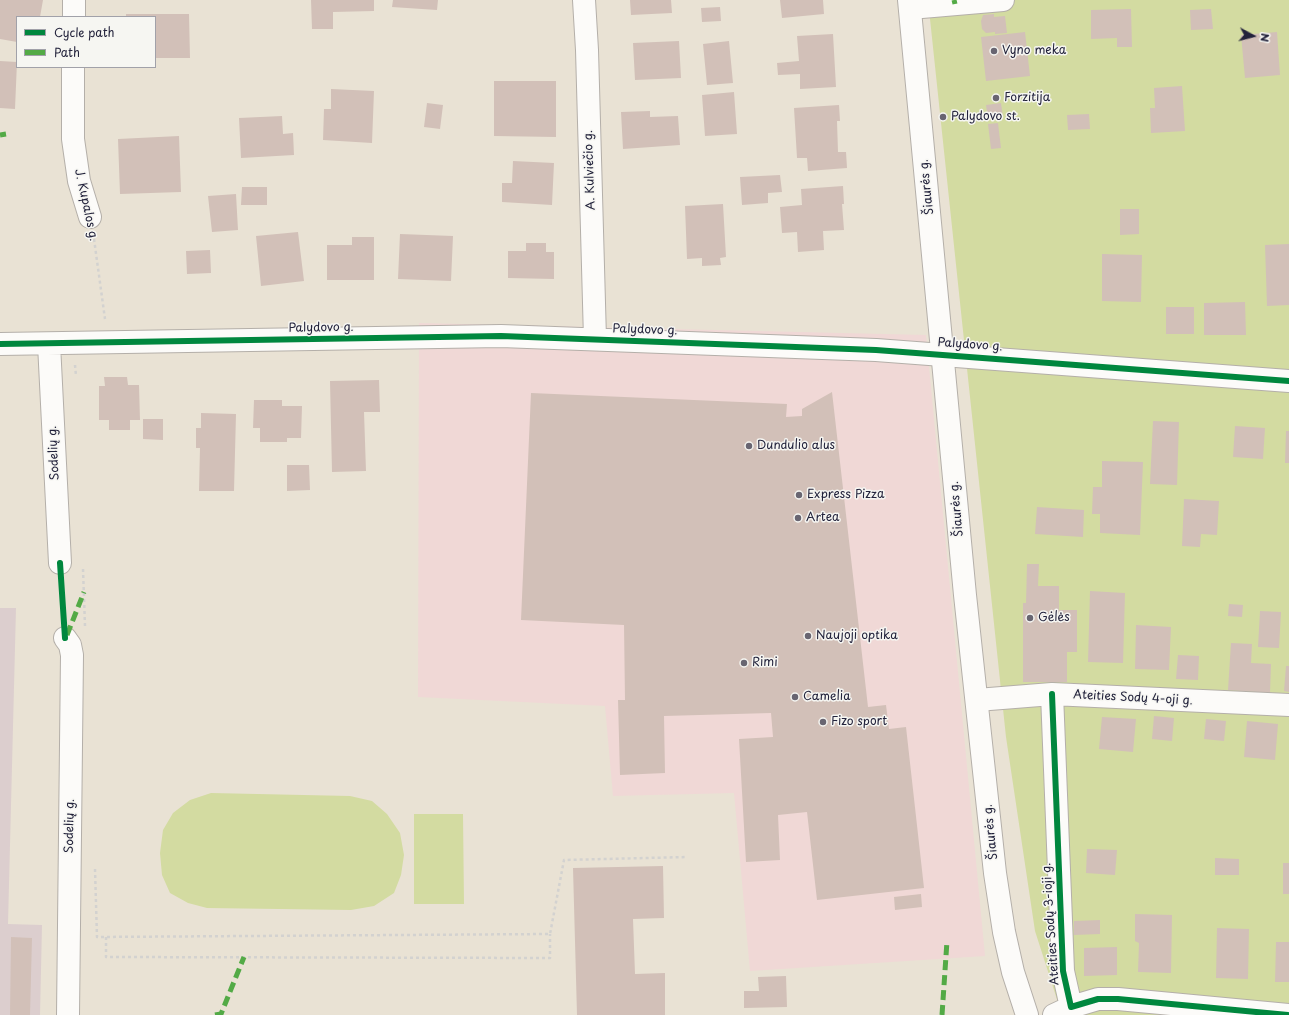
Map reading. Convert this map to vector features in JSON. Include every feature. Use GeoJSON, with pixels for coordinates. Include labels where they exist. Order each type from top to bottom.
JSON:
{"type":"FeatureCollection","features":[{"type":"Feature","properties":{"kind":"street"},"geometry":{"type":"LineString","coordinates":[[74,0],[74,16]]}},
{"type":"Feature","properties":{"kind":"street","name":"A. Kulviečio g."},"geometry":{"type":"LineString","coordinates":[[584,0],[595,339]]}},
{"type":"Feature","properties":{"kind":"street"},"geometry":{"type":"LineString","coordinates":[[909,4],[1003,0]]}},
{"type":"Feature","properties":{"kind":"street","name":"Šiaurės g."},"geometry":{"type":"LineString","coordinates":[[909,4],[977,700],[1002,918],[1013,972],[1027,1015]]}},
{"type":"Feature","properties":{"kind":"street","name":"J. Kupalos g."},"geometry":{"type":"LineString","coordinates":[[73,68],[73,139],[79,181],[90,216]]}},
{"type":"Feature","properties":{"kind":"street","name":"Palydovo g."},"geometry":{"type":"LineString","coordinates":[[0,344],[494,336],[876,350],[1289,381]]}},
{"type":"Feature","properties":{"kind":"street","name":"Sodelių g."},"geometry":{"type":"LineString","coordinates":[[49,344],[60,562]]}},
{"type":"Feature","properties":{"kind":"street","name":"Sodelių g."},"geometry":{"type":"LineString","coordinates":[[65,638],[70,645],[72,655],[68,1015]]}},
{"type":"Feature","properties":{"kind":"street","name":"Ateities Sodų 4-oji g."},"geometry":{"type":"LineString","coordinates":[[977,700],[1052,694],[1289,705]]}},
{"type":"Feature","properties":{"kind":"street","name":"Ateities Sodų 3-ioji g."},"geometry":{"type":"LineString","coordinates":[[1052,694],[1063,971],[1063,1011],[1098,999],[1118,998],[1288,1015]]}},
{"type":"Feature","properties":{"kind":"path"},"geometry":{"type":"LineString","coordinates":[[74,343],[76,382]]}},
{"type":"Feature","properties":{"kind":"path"},"geometry":{"type":"LineString","coordinates":[[83,561],[86,631]]}},
{"type":"Feature","properties":{"kind":"path"},"geometry":{"type":"LineString","coordinates":[[106,937],[106,957],[550,958],[550,934],[564,860],[687,857]]}},
{"type":"Feature","properties":{"kind":"path"},"geometry":{"type":"LineString","coordinates":[[94,866],[97,937],[550,934]]}},
{"type":"Feature","properties":{"kind":"shaded area"},"geometry":{"type":"Polygon","coordinates":[[[419,323],[926,335],[985,956],[750,971],[734,793],[613,796],[605,706],[418,697],[419,323]]]}},
{"type":"Feature","properties":{"kind":"shaded area"},"geometry":{"type":"Polygon","coordinates":[[[0,608],[16,608],[8,924],[42,925],[40,1015],[0,1015],[0,608]]]}},
{"type":"Feature","properties":{"kind":"green space"},"geometry":{"type":"Polygon","coordinates":[[[928,0],[1289,0],[1289,1015],[1062,1015],[1035,931],[1006,737],[928,0]]]}},
{"type":"Feature","properties":{"kind":"green space"},"geometry":{"type":"Polygon","coordinates":[[[211,793],[350,796],[372,801],[387,814],[400,833],[404,855],[401,875],[394,893],[374,906],[351,910],[207,908],[188,903],[170,893],[162,875],[160,853],[163,830],[173,813],[190,800],[211,793]]]}},
{"type":"Feature","properties":{"kind":"green space"},"geometry":{"type":"Polygon","coordinates":[[[414,814],[463,814],[464,904],[414,904],[414,814]]]}},
{"type":"Feature","properties":{"kind":"building"},"geometry":{"type":"Polygon","coordinates":[[[0,0],[43,0],[40,16],[16,16],[16,42],[0,39],[0,0]]]}},
{"type":"Feature","properties":{"kind":"building"},"geometry":{"type":"Polygon","coordinates":[[[311,0],[374,0],[374,11],[333,12],[333,29],[312,29],[311,0]]]}},
{"type":"Feature","properties":{"kind":"building"},"geometry":{"type":"Polygon","coordinates":[[[393,0],[438,0],[437,10],[392,7],[393,0]]]}},
{"type":"Feature","properties":{"kind":"building"},"geometry":{"type":"Polygon","coordinates":[[[630,0],[671,0],[672,13],[631,15],[630,0]]]}},
{"type":"Feature","properties":{"kind":"building"},"geometry":{"type":"Polygon","coordinates":[[[780,0],[823,0],[824,14],[782,18],[780,0]]]}},
{"type":"Feature","properties":{"kind":"building"},"geometry":{"type":"Polygon","coordinates":[[[720,7],[721,21],[702,22],[701,8],[720,7]]]}},
{"type":"Feature","properties":{"kind":"building"},"geometry":{"type":"Polygon","coordinates":[[[1131,9],[1132,47],[1117,47],[1117,38],[1091,39],[1091,10],[1131,9]]]}},
{"type":"Feature","properties":{"kind":"building"},"geometry":{"type":"Polygon","coordinates":[[[1211,9],[1213,29],[1191,30],[1190,10],[1211,9]]]}},
{"type":"Feature","properties":{"kind":"building"},"geometry":{"type":"Polygon","coordinates":[[[126,14],[189,14],[190,58],[156,58],[156,16],[126,16],[126,14]]]}},
{"type":"Feature","properties":{"kind":"building"},"geometry":{"type":"Polygon","coordinates":[[[994,14],[994,17],[1005,16],[1007,33],[986,33],[982,29],[981,21],[983,15],[994,14]]]}},
{"type":"Feature","properties":{"kind":"building"},"geometry":{"type":"Polygon","coordinates":[[[1025,32],[1030,76],[986,81],[981,37],[1025,32]]]}},
{"type":"Feature","properties":{"kind":"building"},"geometry":{"type":"Polygon","coordinates":[[[1277,32],[1280,75],[1245,78],[1241,35],[1277,32]]]}},
{"type":"Feature","properties":{"kind":"building"},"geometry":{"type":"Polygon","coordinates":[[[833,34],[836,87],[800,89],[800,74],[778,75],[777,63],[799,61],[797,36],[833,34]]]}},
{"type":"Feature","properties":{"kind":"building"},"geometry":{"type":"Polygon","coordinates":[[[679,41],[681,78],[635,80],[633,43],[679,41]]]}},
{"type":"Feature","properties":{"kind":"building"},"geometry":{"type":"Polygon","coordinates":[[[729,41],[733,83],[707,85],[703,44],[729,41]]]}},
{"type":"Feature","properties":{"kind":"building"},"geometry":{"type":"Polygon","coordinates":[[[0,61],[16,62],[15,109],[0,108],[0,61]]]}},
{"type":"Feature","properties":{"kind":"building"},"geometry":{"type":"Polygon","coordinates":[[[494,81],[556,81],[556,137],[494,136],[494,81]]]}},
{"type":"Feature","properties":{"kind":"building"},"geometry":{"type":"Polygon","coordinates":[[[1182,86],[1185,131],[1151,133],[1150,108],[1155,108],[1154,88],[1182,86]]]}},
{"type":"Feature","properties":{"kind":"building"},"geometry":{"type":"Polygon","coordinates":[[[331,89],[374,91],[372,143],[323,140],[324,109],[331,109],[331,89]]]}},
{"type":"Feature","properties":{"kind":"building"},"geometry":{"type":"Polygon","coordinates":[[[734,92],[737,134],[705,136],[702,95],[734,92]]]}},
{"type":"Feature","properties":{"kind":"building"},"geometry":{"type":"Polygon","coordinates":[[[427,103],[443,105],[440,129],[424,127],[427,103]]]}},
{"type":"Feature","properties":{"kind":"building"},"geometry":{"type":"Polygon","coordinates":[[[1001,103],[1003,117],[988,119],[986,105],[1001,103]]]}},
{"type":"Feature","properties":{"kind":"building"},"geometry":{"type":"Polygon","coordinates":[[[839,105],[840,121],[837,121],[838,152],[846,152],[847,168],[808,171],[807,158],[797,158],[794,108],[839,105]]]}},
{"type":"Feature","properties":{"kind":"building"},"geometry":{"type":"Polygon","coordinates":[[[650,111],[650,117],[678,116],[680,145],[623,149],[621,112],[650,111]]]}},
{"type":"Feature","properties":{"kind":"building"},"geometry":{"type":"Polygon","coordinates":[[[1089,114],[1090,129],[1068,130],[1067,115],[1089,114]]]}},
{"type":"Feature","properties":{"kind":"building"},"geometry":{"type":"Polygon","coordinates":[[[282,116],[283,134],[293,133],[294,155],[241,158],[239,118],[282,116]]]}},
{"type":"Feature","properties":{"kind":"building"},"geometry":{"type":"Polygon","coordinates":[[[998,123],[1001,148],[991,149],[988,124],[998,123]]]}},
{"type":"Feature","properties":{"kind":"building"},"geometry":{"type":"Polygon","coordinates":[[[179,136],[181,192],[120,194],[118,139],[179,136]]]}},
{"type":"Feature","properties":{"kind":"building"},"geometry":{"type":"Polygon","coordinates":[[[513,161],[554,163],[552,205],[502,202],[502,183],[512,183],[513,161]]]}},
{"type":"Feature","properties":{"kind":"building"},"geometry":{"type":"Polygon","coordinates":[[[780,175],[782,192],[768,193],[768,203],[742,205],[740,177],[780,175]]]}},
{"type":"Feature","properties":{"kind":"building"},"geometry":{"type":"Polygon","coordinates":[[[843,186],[844,204],[842,204],[844,230],[823,231],[824,250],[798,252],[797,232],[782,233],[780,207],[802,205],[801,189],[843,186]]]}},
{"type":"Feature","properties":{"kind":"building"},"geometry":{"type":"Polygon","coordinates":[[[242,187],[267,187],[267,205],[241,205],[242,187]]]}},
{"type":"Feature","properties":{"kind":"building"},"geometry":{"type":"Polygon","coordinates":[[[236,194],[238,230],[212,232],[208,196],[236,194]]]}},
{"type":"Feature","properties":{"kind":"building"},"geometry":{"type":"Polygon","coordinates":[[[723,204],[726,257],[720,258],[721,265],[702,266],[702,258],[687,259],[685,206],[723,204]]]}},
{"type":"Feature","properties":{"kind":"building"},"geometry":{"type":"Polygon","coordinates":[[[1120,209],[1139,209],[1139,234],[1120,235],[1120,209]]]}},
{"type":"Feature","properties":{"kind":"building"},"geometry":{"type":"Polygon","coordinates":[[[298,232],[304,281],[261,286],[256,236],[298,232]]]}},
{"type":"Feature","properties":{"kind":"building"},"geometry":{"type":"Polygon","coordinates":[[[400,234],[453,236],[451,281],[398,279],[400,234]]]}},
{"type":"Feature","properties":{"kind":"building"},"geometry":{"type":"Polygon","coordinates":[[[352,237],[374,237],[374,280],[327,280],[327,245],[352,245],[352,237]]]}},
{"type":"Feature","properties":{"kind":"building"},"geometry":{"type":"Polygon","coordinates":[[[526,243],[546,243],[546,252],[554,252],[554,279],[508,278],[508,251],[526,251],[526,243]]]}},
{"type":"Feature","properties":{"kind":"building"},"geometry":{"type":"Polygon","coordinates":[[[1289,244],[1289,305],[1267,306],[1265,245],[1289,244]]]}},
{"type":"Feature","properties":{"kind":"building"},"geometry":{"type":"Polygon","coordinates":[[[210,250],[211,273],[187,274],[186,251],[210,250]]]}},
{"type":"Feature","properties":{"kind":"building"},"geometry":{"type":"Polygon","coordinates":[[[1102,254],[1142,255],[1141,302],[1102,301],[1102,254]]]}},
{"type":"Feature","properties":{"kind":"building"},"geometry":{"type":"Polygon","coordinates":[[[1245,302],[1246,335],[1204,335],[1204,303],[1245,302]]]}},
{"type":"Feature","properties":{"kind":"building"},"geometry":{"type":"Polygon","coordinates":[[[1166,307],[1194,307],[1194,334],[1166,334],[1166,307]]]}},
{"type":"Feature","properties":{"kind":"building"},"geometry":{"type":"Polygon","coordinates":[[[104,377],[127,377],[128,385],[139,385],[140,420],[130,420],[130,430],[109,430],[109,420],[99,420],[99,386],[105,386],[104,377]]]}},
{"type":"Feature","properties":{"kind":"building"},"geometry":{"type":"Polygon","coordinates":[[[379,380],[380,412],[364,412],[366,471],[332,472],[330,381],[379,380]]]}},
{"type":"Feature","properties":{"kind":"building","name":"Rimi"},"geometry":{"type":"Polygon","coordinates":[[[832,392],[868,707],[886,705],[889,729],[906,727],[924,888],[817,900],[807,812],[778,815],[780,860],[746,862],[739,739],[773,737],[771,713],[664,716],[665,773],[620,775],[618,700],[625,700],[624,625],[521,620],[531,393],[787,404],[786,417],[802,416],[802,409],[832,392]]]}},
{"type":"Feature","properties":{"kind":"building"},"geometry":{"type":"Polygon","coordinates":[[[254,400],[282,400],[282,406],[302,406],[301,438],[287,438],[287,442],[260,442],[260,428],[253,428],[254,400]]]}},
{"type":"Feature","properties":{"kind":"building"},"geometry":{"type":"Polygon","coordinates":[[[201,413],[236,414],[234,491],[199,491],[200,448],[196,448],[196,428],[201,428],[201,413]]]}},
{"type":"Feature","properties":{"kind":"building"},"geometry":{"type":"Polygon","coordinates":[[[143,419],[163,419],[163,440],[143,439],[143,419]]]}},
{"type":"Feature","properties":{"kind":"building"},"geometry":{"type":"Polygon","coordinates":[[[1153,421],[1179,422],[1177,485],[1150,484],[1153,421]]]}},
{"type":"Feature","properties":{"kind":"building"},"geometry":{"type":"Polygon","coordinates":[[[1235,426],[1265,428],[1263,459],[1233,457],[1235,426]]]}},
{"type":"Feature","properties":{"kind":"building"},"geometry":{"type":"Polygon","coordinates":[[[1286,431],[1289,431],[1289,463],[1285,463],[1286,431]]]}},
{"type":"Feature","properties":{"kind":"building"},"geometry":{"type":"Polygon","coordinates":[[[1102,461],[1143,462],[1140,535],[1100,533],[1100,514],[1092,514],[1093,487],[1102,487],[1102,461]]]}},
{"type":"Feature","properties":{"kind":"building"},"geometry":{"type":"Polygon","coordinates":[[[287,465],[309,465],[310,490],[287,491],[287,465]]]}},
{"type":"Feature","properties":{"kind":"building"},"geometry":{"type":"Polygon","coordinates":[[[1184,499],[1219,501],[1217,535],[1201,534],[1200,547],[1182,546],[1184,499]]]}},
{"type":"Feature","properties":{"kind":"building"},"geometry":{"type":"Polygon","coordinates":[[[1037,507],[1084,510],[1083,537],[1035,534],[1037,507]]]}},
{"type":"Feature","properties":{"kind":"building"},"geometry":{"type":"Polygon","coordinates":[[[1027,564],[1039,564],[1038,586],[1059,586],[1059,610],[1077,610],[1077,652],[1067,652],[1067,682],[1023,682],[1023,603],[1026,603],[1027,564]]]}},
{"type":"Feature","properties":{"kind":"building"},"geometry":{"type":"Polygon","coordinates":[[[1090,591],[1125,593],[1123,663],[1088,662],[1090,591]]]}},
{"type":"Feature","properties":{"kind":"building"},"geometry":{"type":"Polygon","coordinates":[[[1229,604],[1243,605],[1242,617],[1228,616],[1229,604]]]}},
{"type":"Feature","properties":{"kind":"building"},"geometry":{"type":"Polygon","coordinates":[[[1260,611],[1281,612],[1279,648],[1258,647],[1260,611]]]}},
{"type":"Feature","properties":{"kind":"building"},"geometry":{"type":"Polygon","coordinates":[[[1136,625],[1171,627],[1169,670],[1135,669],[1136,625]]]}},
{"type":"Feature","properties":{"kind":"building"},"geometry":{"type":"Polygon","coordinates":[[[1231,643],[1252,644],[1251,663],[1271,664],[1270,693],[1228,690],[1231,643]]]}},
{"type":"Feature","properties":{"kind":"building"},"geometry":{"type":"Polygon","coordinates":[[[1178,655],[1199,656],[1198,680],[1176,679],[1178,655]]]}},
{"type":"Feature","properties":{"kind":"building"},"geometry":{"type":"Polygon","coordinates":[[[1286,666],[1289,666],[1289,692],[1284,691],[1286,666]]]}},
{"type":"Feature","properties":{"kind":"building"},"geometry":{"type":"Polygon","coordinates":[[[1154,716],[1174,718],[1172,741],[1152,739],[1154,716]]]}},
{"type":"Feature","properties":{"kind":"building"},"geometry":{"type":"Polygon","coordinates":[[[1102,717],[1136,719],[1133,752],[1099,749],[1102,717]]]}},
{"type":"Feature","properties":{"kind":"building"},"geometry":{"type":"Polygon","coordinates":[[[1206,719],[1226,721],[1224,741],[1204,739],[1206,719]]]}},
{"type":"Feature","properties":{"kind":"building"},"geometry":{"type":"Polygon","coordinates":[[[1247,721],[1278,724],[1275,760],[1244,757],[1247,721]]]}},
{"type":"Feature","properties":{"kind":"building"},"geometry":{"type":"Polygon","coordinates":[[[1087,849],[1117,850],[1115,875],[1086,873],[1087,849]]]}},
{"type":"Feature","properties":{"kind":"building"},"geometry":{"type":"Polygon","coordinates":[[[1215,858],[1239,859],[1239,875],[1215,875],[1215,858]]]}},
{"type":"Feature","properties":{"kind":"building"},"geometry":{"type":"Polygon","coordinates":[[[1283,863],[1289,863],[1289,894],[1283,894],[1283,863]]]}},
{"type":"Feature","properties":{"kind":"building"},"geometry":{"type":"Polygon","coordinates":[[[663,866],[664,918],[633,919],[635,974],[665,973],[665,1015],[577,1015],[573,868],[663,866]]]}},
{"type":"Feature","properties":{"kind":"building"},"geometry":{"type":"Polygon","coordinates":[[[921,894],[922,907],[895,910],[894,897],[921,894]]]}},
{"type":"Feature","properties":{"kind":"building"},"geometry":{"type":"Polygon","coordinates":[[[1135,914],[1172,915],[1171,973],[1138,972],[1139,943],[1135,941],[1135,914]]]}},
{"type":"Feature","properties":{"kind":"building"},"geometry":{"type":"Polygon","coordinates":[[[1100,920],[1100,934],[1074,935],[1074,921],[1100,920]]]}},
{"type":"Feature","properties":{"kind":"building"},"geometry":{"type":"Polygon","coordinates":[[[1217,928],[1249,929],[1248,979],[1216,978],[1217,928]]]}},
{"type":"Feature","properties":{"kind":"building"},"geometry":{"type":"Polygon","coordinates":[[[11,937],[32,938],[30,1015],[10,1015],[11,937]]]}},
{"type":"Feature","properties":{"kind":"building"},"geometry":{"type":"Polygon","coordinates":[[[1276,942],[1289,942],[1289,982],[1275,982],[1276,942]]]}},
{"type":"Feature","properties":{"kind":"building"},"geometry":{"type":"Polygon","coordinates":[[[1117,947],[1117,975],[1084,976],[1084,948],[1117,947]]]}},
{"type":"Feature","properties":{"kind":"building"},"geometry":{"type":"Polygon","coordinates":[[[786,976],[787,1007],[744,1008],[744,991],[759,991],[758,977],[786,976]]]}},
{"type":"Feature","properties":{"kind":"marked path"},"geometry":{"type":"LineString","coordinates":[[954,0],[955,4]]}},
{"type":"Feature","properties":{"kind":"marked path"},"geometry":{"type":"LineString","coordinates":[[0,135],[6,134]]}},
{"type":"Feature","properties":{"kind":"marked path"},"geometry":{"type":"LineString","coordinates":[[67,635],[84,592]]}},
{"type":"Feature","properties":{"kind":"marked path"},"geometry":{"type":"LineString","coordinates":[[942,1015],[947,941]]}},
{"type":"Feature","properties":{"kind":"marked path"},"geometry":{"type":"LineString","coordinates":[[215,1015],[221,1014],[244,957]]}},
{"type":"Feature","properties":{"kind":"cycle path"},"geometry":{"type":"LineString","coordinates":[[0,344],[501,336],[876,350],[1289,381]]}},
{"type":"Feature","properties":{"kind":"cycle path"},"geometry":{"type":"LineString","coordinates":[[60,563],[65,638]]}},
{"type":"Feature","properties":{"kind":"cycle path"},"geometry":{"type":"LineString","coordinates":[[1052,694],[1063,971],[1071,1007],[1098,999],[1118,999],[1288,1015]]}},
{"type":"Feature","properties":{"kind":"place","name":"Vyno meka"},"geometry":{"type":"Point","coordinates":[994,51]}},
{"type":"Feature","properties":{"kind":"place","name":"Forzitija"},"geometry":{"type":"Point","coordinates":[996,98]}},
{"type":"Feature","properties":{"kind":"place","name":"Palydovo st."},"geometry":{"type":"Point","coordinates":[943,117]}},
{"type":"Feature","properties":{"kind":"place","name":"Dundulio alus"},"geometry":{"type":"Point","coordinates":[749,446]}},
{"type":"Feature","properties":{"kind":"place","name":"Express Pizza"},"geometry":{"type":"Point","coordinates":[799,495]}},
{"type":"Feature","properties":{"kind":"place","name":"Artea"},"geometry":{"type":"Point","coordinates":[798,518]}},
{"type":"Feature","properties":{"kind":"place","name":"Gėlės"},"geometry":{"type":"Point","coordinates":[1030,618]}},
{"type":"Feature","properties":{"kind":"place","name":"Naujoji optika"},"geometry":{"type":"Point","coordinates":[808,636]}},
{"type":"Feature","properties":{"kind":"place","name":"Rimi"},"geometry":{"type":"Point","coordinates":[744,663]}},
{"type":"Feature","properties":{"kind":"place","name":"Camelia"},"geometry":{"type":"Point","coordinates":[795,697]}},
{"type":"Feature","properties":{"kind":"place","name":"Fizo sport"},"geometry":{"type":"Point","coordinates":[823,722]}}]}
